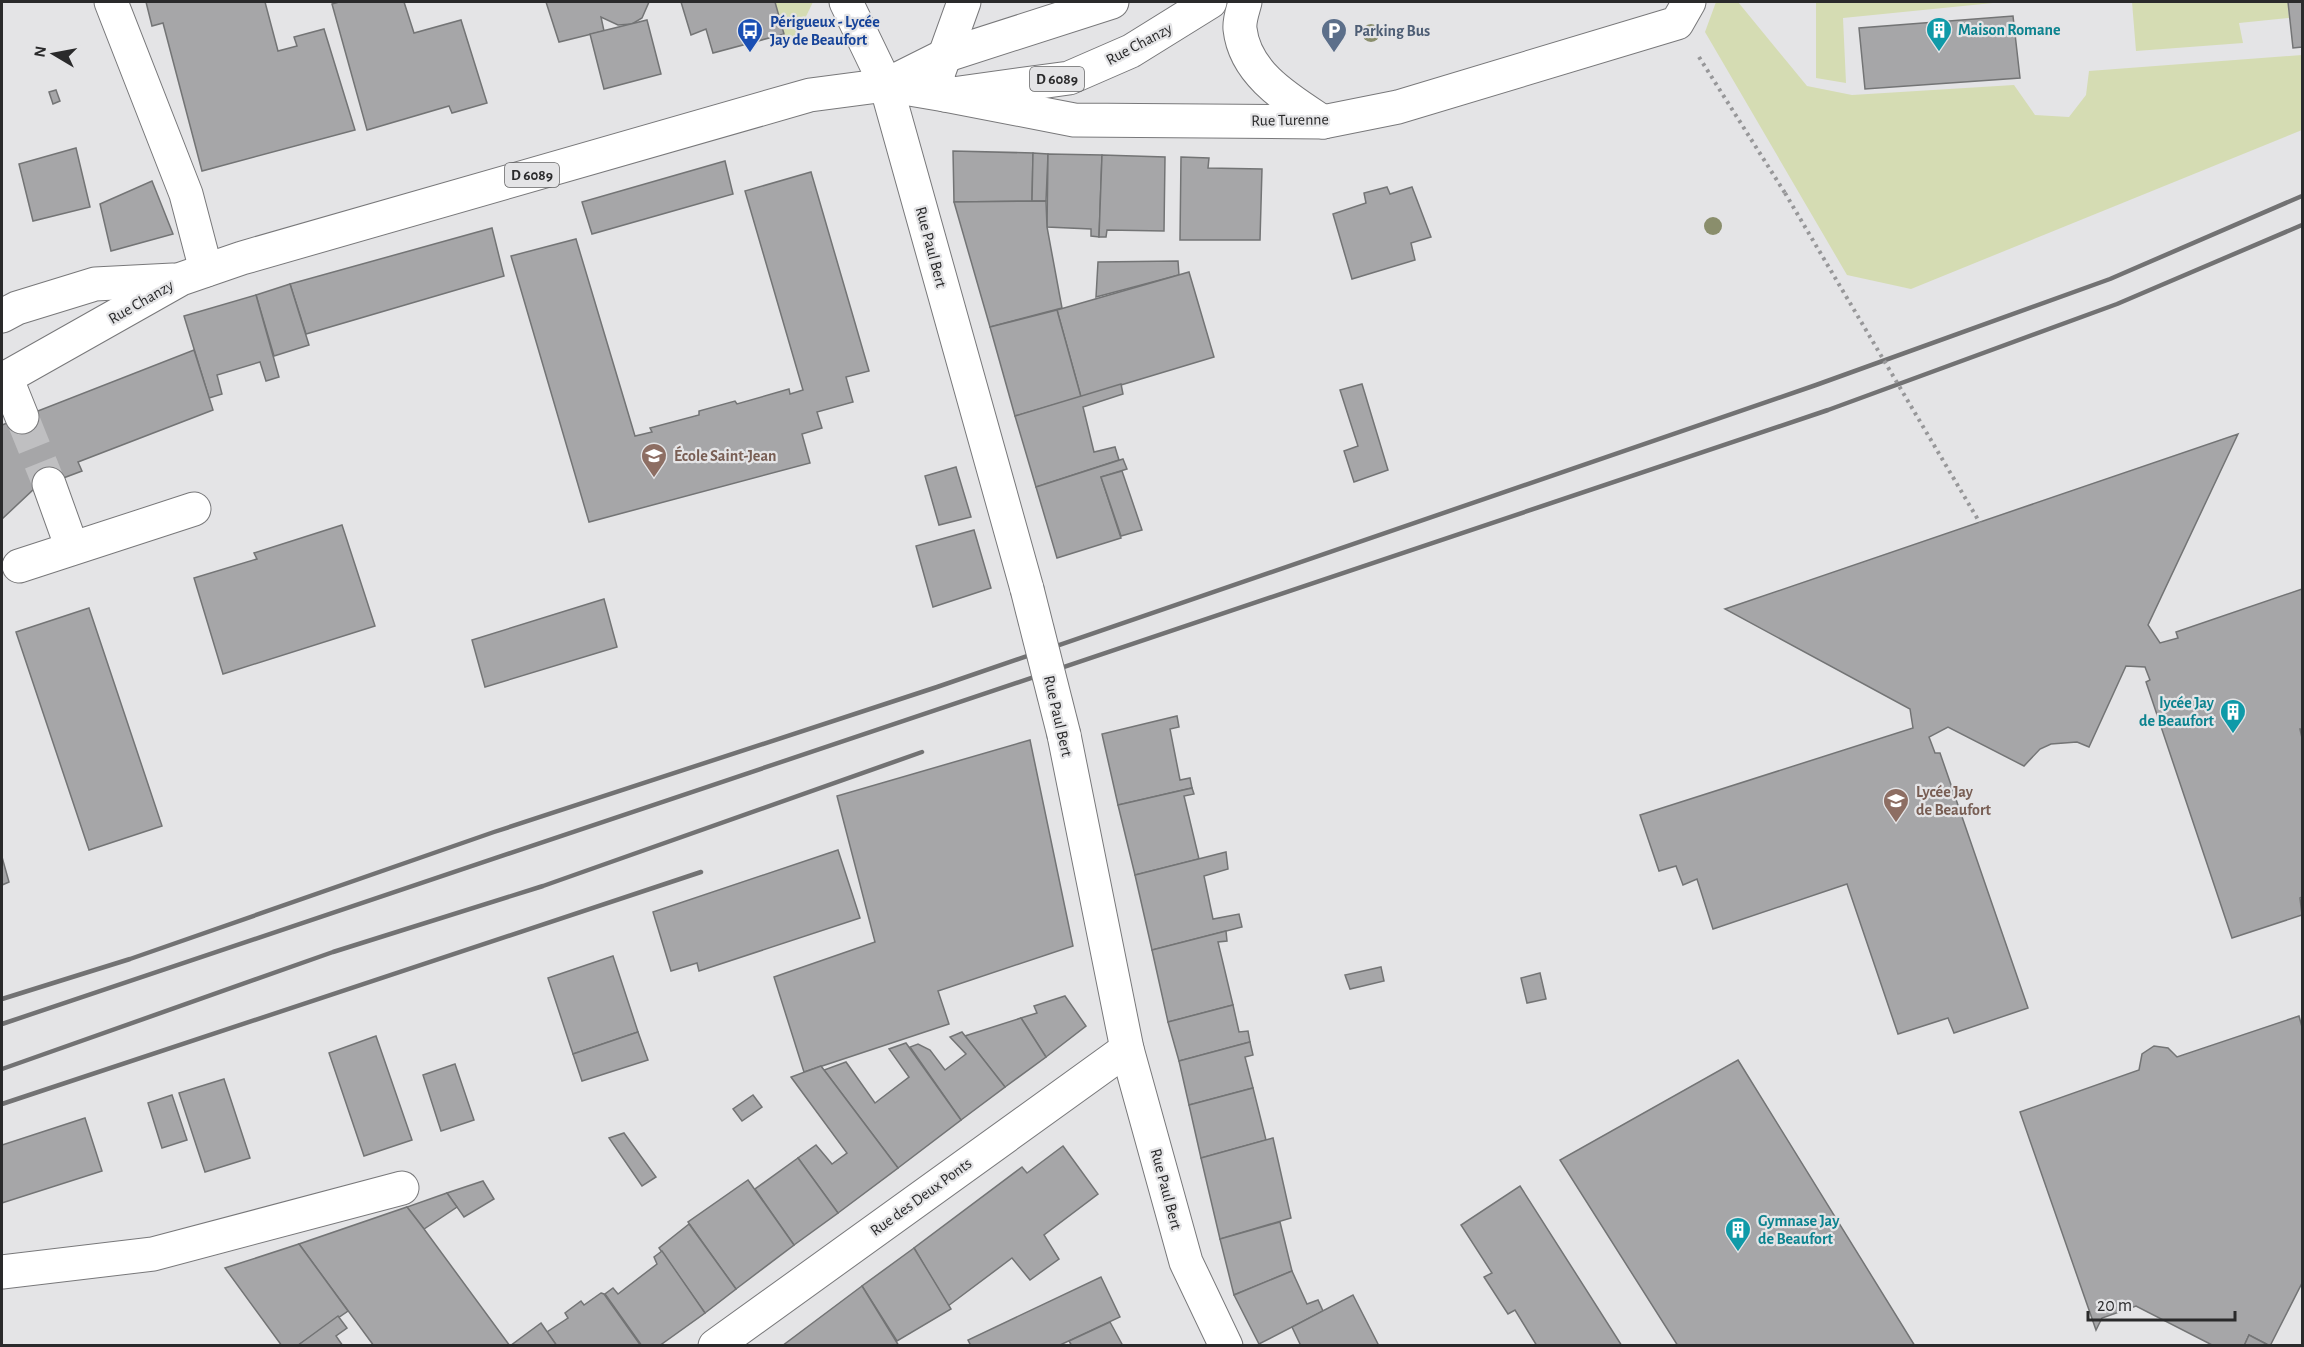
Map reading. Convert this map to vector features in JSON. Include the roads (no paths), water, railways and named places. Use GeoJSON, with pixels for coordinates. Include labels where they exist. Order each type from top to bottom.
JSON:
{"type":"FeatureCollection","features":[{"type":"Feature","properties":{"kind":"street"},"geometry":{"type":"LineString","coordinates":[[111,2],[186,194],[194,275]]}},
{"type":"Feature","properties":{"kind":"street","name":"Rue Paul Bert"},"geometry":{"type":"LineString","coordinates":[[846,2],[885,85],[1027,589],[1064,735],[1127,1049],[1186,1262],[1226,1346]]}},
{"type":"Feature","properties":{"kind":"street"},"geometry":{"type":"LineString","coordinates":[[945,95],[937,77],[964,2]]}},
{"type":"Feature","properties":{"kind":"street","name":"D 6089"},"geometry":{"type":"LineString","coordinates":[[194,275],[810,95],[885,85],[944,56],[1112,2]]}},
{"type":"Feature","properties":{"kind":"street","name":"Rue Chanzy"},"geometry":{"type":"LineString","coordinates":[[885,85],[945,95],[1069,78],[1131,51],[1210,2]]}},
{"type":"Feature","properties":{"kind":"street"},"geometry":{"type":"LineString","coordinates":[[1245,2],[1239,27],[1248,60],[1284,97],[1323,122]]}},
{"type":"Feature","properties":{"kind":"street","name":"Rue Turenne"},"geometry":{"type":"LineString","coordinates":[[945,95],[1074,120],[1323,122],[1398,107],[1683,12]]}},
{"type":"Feature","properties":{"kind":"street","name":"Rue Chanzy"},"geometry":{"type":"LineString","coordinates":[[2,316],[17,308],[95,284],[194,275]]}},
{"type":"Feature","properties":{"kind":"street","name":"Rue Chanzy"},"geometry":{"type":"LineString","coordinates":[[4,379],[194,275]]}},
{"type":"Feature","properties":{"kind":"street"},"geometry":{"type":"LineString","coordinates":[[4,379],[22,417]]}},
{"type":"Feature","properties":{"kind":"street"},"geometry":{"type":"LineString","coordinates":[[49,484],[72,548]]}},
{"type":"Feature","properties":{"kind":"street"},"geometry":{"type":"LineString","coordinates":[[19,566],[194,509]]}},
{"type":"Feature","properties":{"kind":"street","name":"Rue des Deux Ponts"},"geometry":{"type":"LineString","coordinates":[[715,1346],[1127,1049]]}},
{"type":"Feature","properties":{"kind":"street"},"geometry":{"type":"LineString","coordinates":[[2,1272],[153,1254],[402,1188]]}},
{"type":"Feature","properties":{"kind":"tunnel"},"geometry":{"type":"LineString","coordinates":[[22,417],[49,484]]}},
{"type":"Feature","properties":{"kind":"railway"},"geometry":{"type":"LineString","coordinates":[[2,999],[130,959],[494,832],[937,687],[1816,385],[2110,279],[2302,196]]}},
{"type":"Feature","properties":{"kind":"railway"},"geometry":{"type":"LineString","coordinates":[[2,1024],[1828,410],[2117,304],[2302,225]]}},
{"type":"Feature","properties":{"kind":"railway"},"geometry":{"type":"LineString","coordinates":[[2,1069],[333,952],[543,886],[922,752]]}},
{"type":"Feature","properties":{"kind":"railway"},"geometry":{"type":"LineString","coordinates":[[2,1104],[701,872]]}},
{"type":"Feature","properties":{"kind":"place","name":"Maison Romane"},"geometry":{"type":"Point","coordinates":[1939,53]}},
{"type":"Feature","properties":{"kind":"place","name":"Périgueux - Lycée Jay de Beaufort"},"geometry":{"type":"Point","coordinates":[750,54]}},
{"type":"Feature","properties":{"kind":"place","name":"Parking Bus"},"geometry":{"type":"Point","coordinates":[1334,54]}},
{"type":"Feature","properties":{"kind":"place","name":"École Saint-Jean"},"geometry":{"type":"Point","coordinates":[654,479]}},
{"type":"Feature","properties":{"kind":"place","name":"lycée Jay de Beaufort"},"geometry":{"type":"Point","coordinates":[2233,735]}},
{"type":"Feature","properties":{"kind":"place","name":"Lycée Jay de Beaufort"},"geometry":{"type":"Point","coordinates":[1896,824]}},
{"type":"Feature","properties":{"kind":"place","name":"Gymnase Jay de Beaufort"},"geometry":{"type":"Point","coordinates":[1738,1253]}}]}
